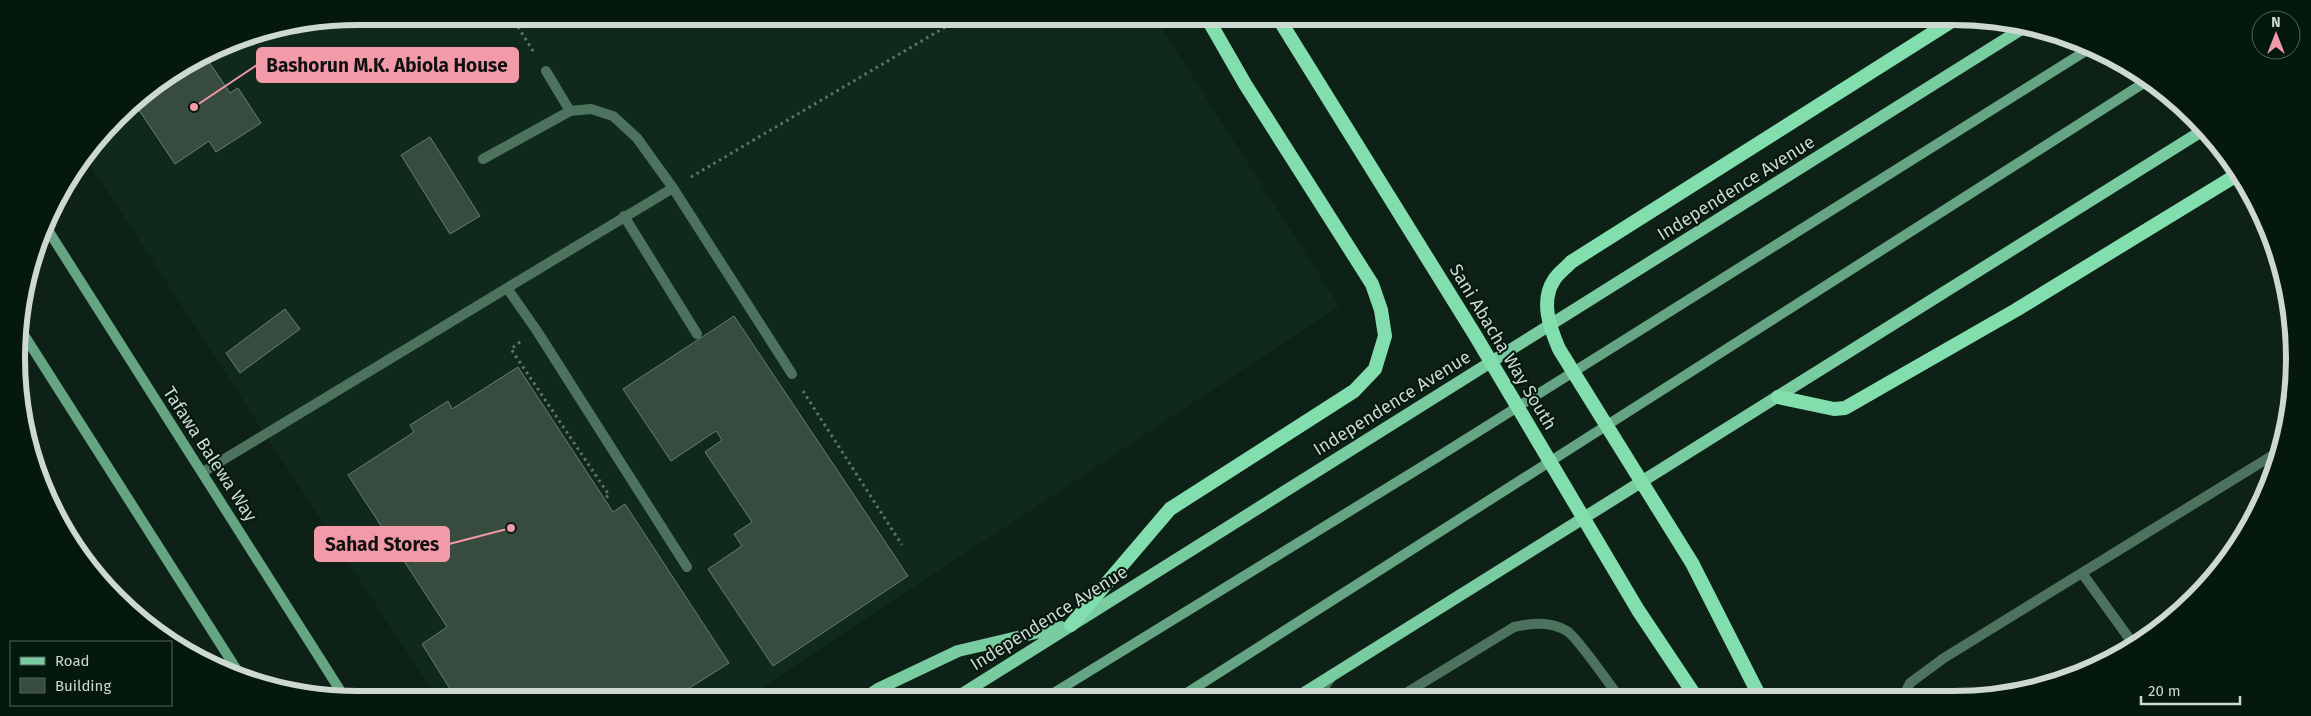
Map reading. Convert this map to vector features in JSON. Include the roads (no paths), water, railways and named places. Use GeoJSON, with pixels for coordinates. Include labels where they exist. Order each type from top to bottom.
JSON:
{"type":"FeatureCollection","features":[{"type":"Feature","properties":{"kind":"highway"},"geometry":{"type":"LineString","coordinates":[[1071,625],[1170,509],[1236,464],[1354,391],[1375,369],[1385,336],[1381,310],[1372,284],[1245,84],[1211,25]]}},
{"type":"Feature","properties":{"kind":"highway","name":"Sani Abacha Way South"},"geometry":{"type":"LineString","coordinates":[[1282,25],[1475,335],[1638,610],[1692,691]]}},
{"type":"Feature","properties":{"kind":"highway"},"geometry":{"type":"LineString","coordinates":[[1757,691],[1692,563],[1559,349],[1549,325],[1547,298],[1554,280],[1571,262],[1945,25]]}},
{"type":"Feature","properties":{"kind":"highway"},"geometry":{"type":"LineString","coordinates":[[1778,397],[1834,409],[1845,408],[2016,310],[2233,178]]}},
{"type":"Feature","properties":{"kind":"main road","name":"Independence Avenue"},"geometry":{"type":"LineString","coordinates":[[967,691],[2018,31]]}},
{"type":"Feature","properties":{"kind":"main road"},"geometry":{"type":"LineString","coordinates":[[1055,691],[1436,458],[2084,52]]}},
{"type":"Feature","properties":{"kind":"main road"},"geometry":{"type":"LineString","coordinates":[[1191,691],[2142,84]]}},
{"type":"Feature","properties":{"kind":"main road"},"geometry":{"type":"LineString","coordinates":[[1308,691],[2198,133]]}},
{"type":"Feature","properties":{"kind":"main road","name":"Tafawa Balewa Way"},"geometry":{"type":"LineString","coordinates":[[49,232],[340,690]]}},
{"type":"Feature","properties":{"kind":"main road"},"geometry":{"type":"LineString","coordinates":[[26,338],[235,668]]}},
{"type":"Feature","properties":{"kind":"main road"},"geometry":{"type":"LineString","coordinates":[[875,691],[958,651],[1071,625]]}},
{"type":"Feature","properties":{"kind":"lane"},"geometry":{"type":"LineString","coordinates":[[546,71],[570,110]]}},
{"type":"Feature","properties":{"kind":"lane"},"geometry":{"type":"LineString","coordinates":[[483,159],[570,110],[592,110],[613,116],[637,138],[673,188],[792,374]]}},
{"type":"Feature","properties":{"kind":"lane"},"geometry":{"type":"LineString","coordinates":[[203,472],[673,188]]}},
{"type":"Feature","properties":{"kind":"lane"},"geometry":{"type":"LineString","coordinates":[[624,216],[697,334]]}},
{"type":"Feature","properties":{"kind":"lane"},"geometry":{"type":"LineString","coordinates":[[507,288],[537,331],[687,567]]}},
{"type":"Feature","properties":{"kind":"lane"},"geometry":{"type":"LineString","coordinates":[[1906,691],[1910,683],[1944,658],[2270,459]]}},
{"type":"Feature","properties":{"kind":"lane"},"geometry":{"type":"LineString","coordinates":[[2082,573],[2130,640]]}},
{"type":"Feature","properties":{"kind":"lane"},"geometry":{"type":"LineString","coordinates":[[1409,691],[1514,627],[1532,623],[1552,624],[1568,632],[1614,691]]}},
{"type":"Feature","properties":{"kind":"lane"},"geometry":{"type":"LineString","coordinates":[[1322,691],[1334,675]]}},
{"type":"Feature","properties":{"kind":"place","name":"Bashorun M.K. Abiola House"},"geometry":{"type":"Point","coordinates":[194,107]}},
{"type":"Feature","properties":{"kind":"place","name":"Sahad Stores"},"geometry":{"type":"Point","coordinates":[511,528]}}]}
